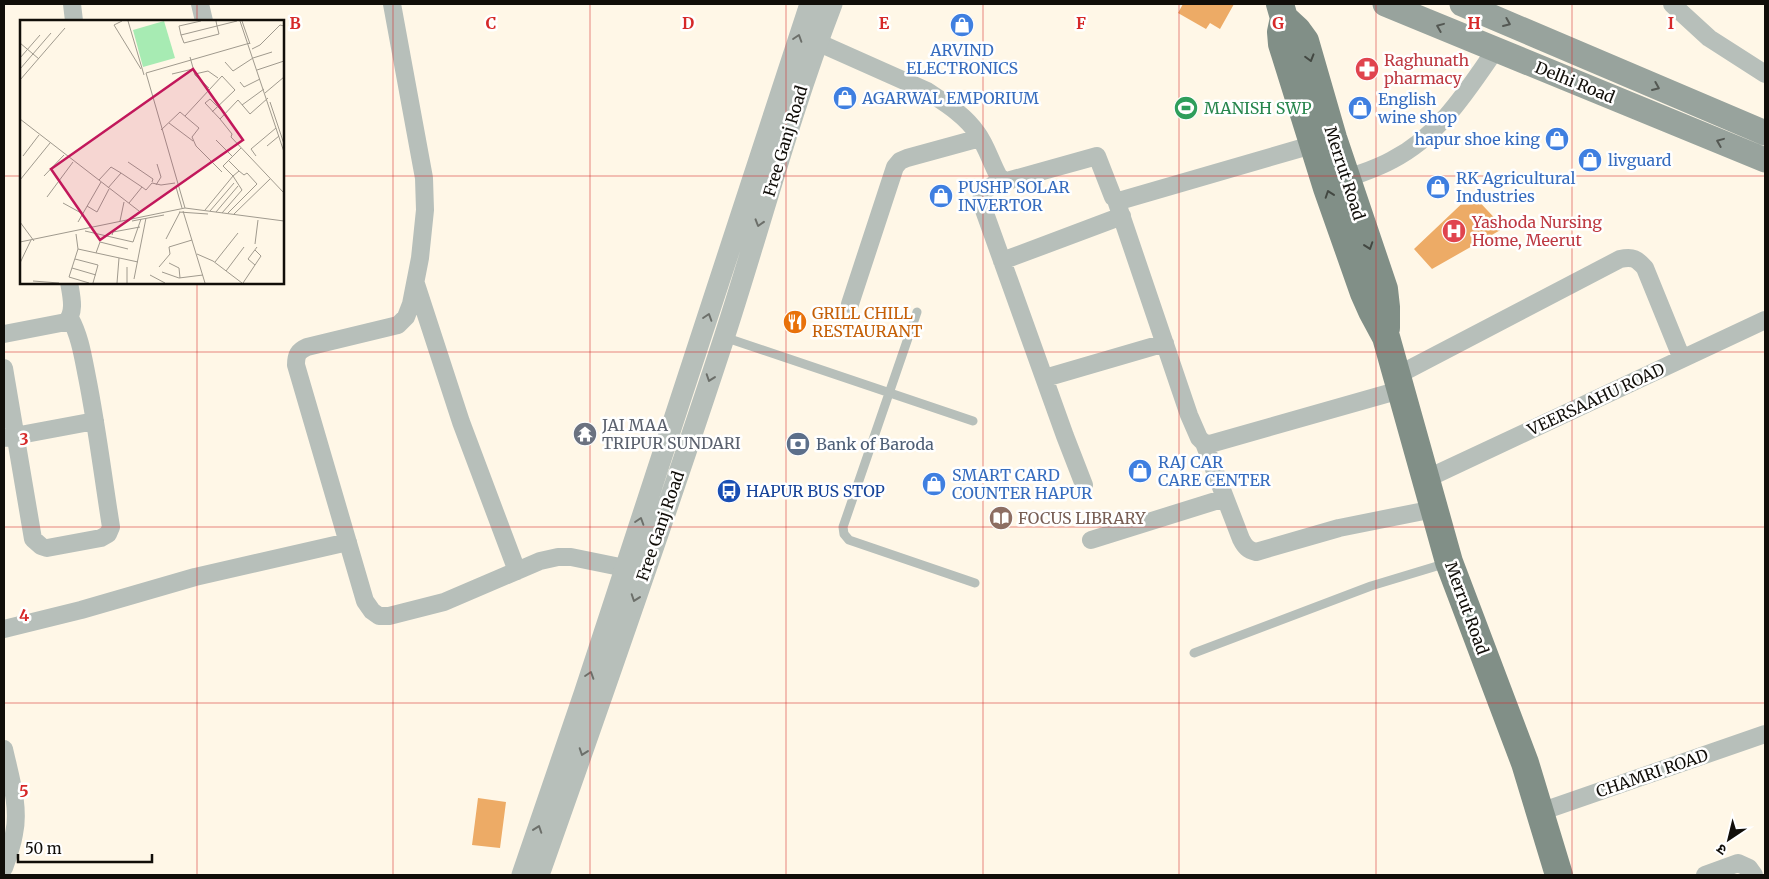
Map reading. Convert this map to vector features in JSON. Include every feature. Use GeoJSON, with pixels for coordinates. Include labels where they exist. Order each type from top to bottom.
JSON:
{"type":"FeatureCollection","features":[{"type":"Feature","properties":{"kind":"main road","name":"Delhi Road"},"geometry":{"type":"LineString","coordinates":[[1385,4],[1765,160]]}},
{"type":"Feature","properties":{"kind":"main road","name":"Delhi Road"},"geometry":{"type":"LineString","coordinates":[[1462,4],[1765,133]]}},
{"type":"Feature","properties":{"kind":"main road","name":"Merrut Road"},"geometry":{"type":"LineString","coordinates":[[1282,11],[1282,44],[1312,145],[1364,293],[1386,336]]}},
{"type":"Feature","properties":{"kind":"main road","name":"Merrut Road"},"geometry":{"type":"LineString","coordinates":[[1282,11],[1305,41],[1346,179],[1384,289],[1386,336],[1450,562],[1525,763],[1559,875]]}},
{"type":"Feature","properties":{"kind":"street"},"geometry":{"type":"LineString","coordinates":[[72,4],[74,20]]}},
{"type":"Feature","properties":{"kind":"street"},"geometry":{"type":"LineString","coordinates":[[200,4],[204,20]]}},
{"type":"Feature","properties":{"kind":"street"},"geometry":{"type":"LineString","coordinates":[[392,4],[424,178],[424,232],[411,304],[406,317],[398,325],[307,347],[300,350],[296,356],[296,365],[365,601],[372,611],[379,616],[389,616],[444,602],[540,561],[558,557],[571,557],[625,568]]}},
{"type":"Feature","properties":{"kind":"street"},"geometry":{"type":"LineString","coordinates":[[522,875],[584,694],[810,4]]}},
{"type":"Feature","properties":{"kind":"street","name":"Free Ganj Road"},"geometry":{"type":"LineString","coordinates":[[539,875],[607,682],[724,337],[817,42],[832,4]]}},
{"type":"Feature","properties":{"kind":"street"},"geometry":{"type":"LineString","coordinates":[[1672,4],[1716,43],[1765,74]]}},
{"type":"Feature","properties":{"kind":"street"},"geometry":{"type":"LineString","coordinates":[[817,42],[927,91],[956,111],[969,123],[980,138],[1002,180]]}},
{"type":"Feature","properties":{"kind":"street"},"geometry":{"type":"LineString","coordinates":[[1346,179],[1393,160],[1434,130],[1460,100],[1496,50]]}},
{"type":"Feature","properties":{"kind":"street"},"geometry":{"type":"LineString","coordinates":[[850,304],[895,167],[907,158],[980,138]]}},
{"type":"Feature","properties":{"kind":"street"},"geometry":{"type":"LineString","coordinates":[[1002,262],[1119,208],[1123,200],[1312,145]]}},
{"type":"Feature","properties":{"kind":"street"},"geometry":{"type":"LineString","coordinates":[[1084,485],[1002,262],[981,202],[981,195],[985,190],[1002,180],[1011,180],[1097,156],[1119,208],[1189,415],[1199,438],[1204,443],[1245,547],[1256,552],[1339,528],[1434,509]]}},
{"type":"Feature","properties":{"kind":"street"},"geometry":{"type":"LineString","coordinates":[[1204,443],[1210,444],[1398,383],[1620,259],[1630,257],[1636,259],[1645,268],[1682,359]]}},
{"type":"Feature","properties":{"kind":"street"},"geometry":{"type":"LineString","coordinates":[[415,283],[462,422],[517,571]]}},
{"type":"Feature","properties":{"kind":"street"},"geometry":{"type":"LineString","coordinates":[[4,334],[66,322],[72,312],[69,284]]}},
{"type":"Feature","properties":{"kind":"street"},"geometry":{"type":"LineString","coordinates":[[4,368],[9,437],[33,539],[40,546],[47,548],[102,538],[108,534],[111,527],[95,421],[79,340],[70,318]]}},
{"type":"Feature","properties":{"kind":"street","name":"VEERSAAHU ROAD"},"geometry":{"type":"LineString","coordinates":[[1426,479],[1682,359],[1764,323]]}},
{"type":"Feature","properties":{"kind":"street"},"geometry":{"type":"LineString","coordinates":[[1044,378],[1165,343]]}},
{"type":"Feature","properties":{"kind":"street"},"geometry":{"type":"LineString","coordinates":[[9,437],[95,421]]}},
{"type":"Feature","properties":{"kind":"street"},"geometry":{"type":"LineString","coordinates":[[1091,540],[1225,498]]}},
{"type":"Feature","properties":{"kind":"street"},"geometry":{"type":"LineString","coordinates":[[4,628],[81,610],[195,578],[348,542]]}},
{"type":"Feature","properties":{"kind":"street","name":"CHAMRI ROAD"},"geometry":{"type":"LineString","coordinates":[[1540,812],[1765,734]]}},
{"type":"Feature","properties":{"kind":"street"},"geometry":{"type":"LineString","coordinates":[[4,749],[15,806],[9,828],[4,868]]}},
{"type":"Feature","properties":{"kind":"street"},"geometry":{"type":"LineString","coordinates":[[1705,875],[1738,863],[1749,868],[1754,875]]}},
{"type":"Feature","properties":{"kind":"lane"},"geometry":{"type":"LineString","coordinates":[[917,312],[843,527],[844,534],[849,540],[975,584]]}},
{"type":"Feature","properties":{"kind":"lane"},"geometry":{"type":"LineString","coordinates":[[724,337],[973,421]]}},
{"type":"Feature","properties":{"kind":"lane"},"geometry":{"type":"LineString","coordinates":[[1194,653],[1372,586],[1450,562]]}},
{"type":"Feature","properties":{"kind":"building"},"geometry":{"type":"Polygon","coordinates":[[[1183,4],[1234,4],[1220,29],[1210,23],[1206,29],[1178,13],[1183,4]]]}},
{"type":"Feature","properties":{"kind":"building"},"geometry":{"type":"Polygon","coordinates":[[[1472,194],[1504,228],[1432,269],[1414,249],[1472,194]]]}},
{"type":"Feature","properties":{"kind":"building"},"geometry":{"type":"Polygon","coordinates":[[[478,798],[506,802],[500,848],[472,845],[478,798]]]}},
{"type":"Feature","properties":{"kind":"place","name":"ARVIND ELECTRONICS"},"geometry":{"type":"Point","coordinates":[962,25]}},
{"type":"Feature","properties":{"kind":"place","name":"Raghunath pharmacy"},"geometry":{"type":"Point","coordinates":[1367,69]}},
{"type":"Feature","properties":{"kind":"place","name":"AGARWAL EMPORIUM"},"geometry":{"type":"Point","coordinates":[845,98]}},
{"type":"Feature","properties":{"kind":"place","name":"MANISH SWP"},"geometry":{"type":"Point","coordinates":[1186,108]}},
{"type":"Feature","properties":{"kind":"place","name":"English wine shop"},"geometry":{"type":"Point","coordinates":[1360,108]}},
{"type":"Feature","properties":{"kind":"place","name":"hapur shoe king"},"geometry":{"type":"Point","coordinates":[1557,139]}},
{"type":"Feature","properties":{"kind":"place","name":"livguard"},"geometry":{"type":"Point","coordinates":[1590,160]}},
{"type":"Feature","properties":{"kind":"place","name":"RK Agricultural Industries"},"geometry":{"type":"Point","coordinates":[1438,187]}},
{"type":"Feature","properties":{"kind":"place","name":"PUSHP SOLAR INVERTOR"},"geometry":{"type":"Point","coordinates":[941,196]}},
{"type":"Feature","properties":{"kind":"place","name":"Yashoda Nursing Home, Meerut"},"geometry":{"type":"Point","coordinates":[1454,231]}},
{"type":"Feature","properties":{"kind":"place","name":"GRILL CHILL RESTAURANT"},"geometry":{"type":"Point","coordinates":[795,322]}},
{"type":"Feature","properties":{"kind":"place","name":"JAI MAA TRIPUR SUNDARI"},"geometry":{"type":"Point","coordinates":[585,434]}},
{"type":"Feature","properties":{"kind":"place","name":"Bank of Baroda"},"geometry":{"type":"Point","coordinates":[798,444]}},
{"type":"Feature","properties":{"kind":"place","name":"RAJ CAR CARE CENTER"},"geometry":{"type":"Point","coordinates":[1140,471]}},
{"type":"Feature","properties":{"kind":"place","name":"SMART CARD COUNTER HAPUR"},"geometry":{"type":"Point","coordinates":[934,484]}},
{"type":"Feature","properties":{"kind":"place","name":"HAPUR BUS STOP"},"geometry":{"type":"Point","coordinates":[729,491]}},
{"type":"Feature","properties":{"kind":"place","name":"FOCUS LIBRARY"},"geometry":{"type":"Point","coordinates":[1001,518]}}]}
